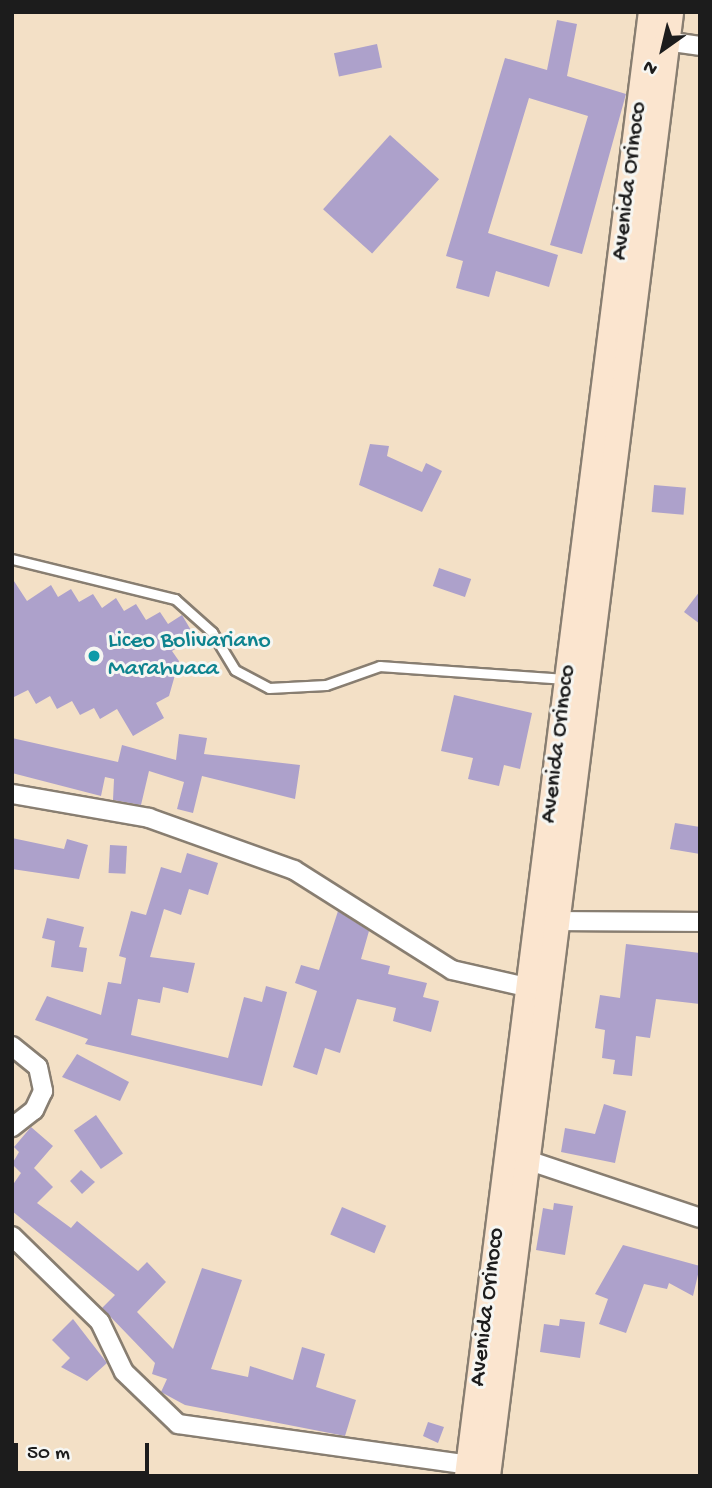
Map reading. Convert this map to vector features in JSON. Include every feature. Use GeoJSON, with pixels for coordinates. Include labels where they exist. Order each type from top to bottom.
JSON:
{"type":"FeatureCollection","features":[{"type":"Feature","properties":{"kind":"street","name":"Avenida Orinoco"},"geometry":{"type":"LineString","coordinates":[[474,1472],[539,990],[559,921],[657,40],[651,12]]}},
{"type":"Feature","properties":{"kind":"street","name":"Avenida Orinoco"},"geometry":{"type":"LineString","coordinates":[[474,1472],[527,1160],[539,990],[567,679],[657,40],[671,12]]}},
{"type":"Feature","properties":{"kind":"street"},"geometry":{"type":"LineString","coordinates":[[657,40],[700,46]]}},
{"type":"Feature","properties":{"kind":"street"},"geometry":{"type":"LineString","coordinates":[[12,794],[149,818],[294,870],[452,970],[539,990]]}},
{"type":"Feature","properties":{"kind":"street"},"geometry":{"type":"LineString","coordinates":[[559,921],[700,922]]}},
{"type":"Feature","properties":{"kind":"street"},"geometry":{"type":"LineString","coordinates":[[12,1046],[38,1067],[43,1091],[34,1110],[12,1127]]}},
{"type":"Feature","properties":{"kind":"street"},"geometry":{"type":"LineString","coordinates":[[527,1160],[700,1218]]}},
{"type":"Feature","properties":{"kind":"street"},"geometry":{"type":"LineString","coordinates":[[12,1236],[100,1322],[124,1372],[178,1424],[474,1472]]}},
{"type":"Feature","properties":{"kind":"lane"},"geometry":{"type":"LineString","coordinates":[[12,559],[175,599],[212,632],[235,670],[269,688],[327,685],[380,666],[567,679]]}},
{"type":"Feature","properties":{"kind":"building"},"geometry":{"type":"Polygon","coordinates":[[[557,20],[577,24],[567,76],[626,94],[582,254],[550,245],[588,116],[529,98],[488,233],[558,255],[549,287],[496,271],[489,297],[456,288],[463,261],[446,256],[505,58],[547,70],[557,20]]]}},
{"type":"Feature","properties":{"kind":"building"},"geometry":{"type":"Polygon","coordinates":[[[377,44],[382,67],[339,77],[334,53],[377,44]]]}},
{"type":"Feature","properties":{"kind":"building"},"geometry":{"type":"Polygon","coordinates":[[[390,135],[439,179],[372,253],[323,209],[390,135]]]}},
{"type":"Feature","properties":{"kind":"building"},"geometry":{"type":"Polygon","coordinates":[[[370,444],[389,446],[387,456],[422,472],[426,463],[442,471],[422,512],[359,485],[370,444]]]}},
{"type":"Feature","properties":{"kind":"building"},"geometry":{"type":"Polygon","coordinates":[[[654,485],[686,488],[684,515],[652,512],[654,485]]]}},
{"type":"Feature","properties":{"kind":"building"},"geometry":{"type":"Polygon","coordinates":[[[439,568],[471,579],[465,597],[433,586],[439,568]]]}},
{"type":"Feature","properties":{"kind":"building","name":"Liceo Bolivariano Marahuaca"},"geometry":{"type":"Polygon","coordinates":[[[12,578],[27,601],[51,585],[58,597],[71,589],[79,602],[93,594],[102,608],[116,598],[124,611],[136,604],[146,620],[160,612],[168,624],[182,615],[195,637],[172,651],[179,661],[169,696],[156,703],[164,718],[133,736],[117,709],[100,719],[94,708],[80,715],[72,701],[57,709],[50,696],[36,704],[28,690],[12,698],[12,578]]]}},
{"type":"Feature","properties":{"kind":"building"},"geometry":{"type":"Polygon","coordinates":[[[700,591],[700,624],[684,612],[700,591]]]}},
{"type":"Feature","properties":{"kind":"building"},"geometry":{"type":"Polygon","coordinates":[[[454,695],[532,713],[520,769],[504,765],[499,786],[468,779],[473,758],[441,751],[454,695]]]}},
{"type":"Feature","properties":{"kind":"building"},"geometry":{"type":"Polygon","coordinates":[[[179,734],[207,738],[204,754],[300,765],[295,799],[202,776],[193,813],[177,809],[184,782],[149,771],[141,805],[113,800],[114,779],[105,777],[101,796],[12,773],[12,738],[118,762],[122,745],[176,760],[179,734]]]}},
{"type":"Feature","properties":{"kind":"building"},"geometry":{"type":"Polygon","coordinates":[[[675,823],[700,827],[700,854],[670,849],[675,823]]]}},
{"type":"Feature","properties":{"kind":"building"},"geometry":{"type":"Polygon","coordinates":[[[12,838],[64,849],[67,839],[88,845],[79,879],[12,869],[12,838]]]}},
{"type":"Feature","properties":{"kind":"building"},"geometry":{"type":"Polygon","coordinates":[[[110,845],[127,846],[126,874],[109,873],[110,845]]]}},
{"type":"Feature","properties":{"kind":"building"},"geometry":{"type":"Polygon","coordinates":[[[187,853],[218,863],[208,895],[189,889],[181,915],[164,909],[150,957],[195,963],[188,993],[163,987],[160,1003],[138,999],[131,1035],[228,1058],[244,997],[262,1002],[266,986],[287,992],[262,1086],[85,1044],[88,1039],[35,1020],[47,996],[101,1015],[108,982],[121,984],[126,958],[119,956],[131,911],[146,915],[161,867],[181,873],[187,853]]]}},
{"type":"Feature","properties":{"kind":"building"},"geometry":{"type":"Polygon","coordinates":[[[338,911],[369,931],[361,959],[390,966],[388,974],[427,983],[423,997],[439,1001],[431,1032],[393,1021],[396,1008],[357,999],[340,1053],[325,1048],[317,1075],[293,1067],[317,991],[295,983],[301,965],[319,970],[338,911]]]}},
{"type":"Feature","properties":{"kind":"building"},"geometry":{"type":"Polygon","coordinates":[[[47,918],[84,927],[79,947],[87,948],[83,972],[51,967],[55,941],[42,938],[47,918]]]}},
{"type":"Feature","properties":{"kind":"building"},"geometry":{"type":"Polygon","coordinates":[[[626,944],[700,953],[700,1004],[656,999],[650,1038],[636,1036],[632,1076],[613,1074],[615,1060],[602,1058],[605,1030],[595,1028],[600,995],[620,998],[626,944]]]}},
{"type":"Feature","properties":{"kind":"building"},"geometry":{"type":"Polygon","coordinates":[[[77,1054],[129,1082],[120,1101],[62,1077],[77,1054]]]}},
{"type":"Feature","properties":{"kind":"building"},"geometry":{"type":"Polygon","coordinates":[[[604,1104],[626,1111],[615,1163],[561,1152],[565,1128],[595,1134],[604,1104]]]}},
{"type":"Feature","properties":{"kind":"building"},"geometry":{"type":"Polygon","coordinates":[[[96,1115],[123,1154],[101,1169],[74,1130],[96,1115]]]}},
{"type":"Feature","properties":{"kind":"building"},"geometry":{"type":"Polygon","coordinates":[[[31,1127],[53,1146],[34,1168],[53,1187],[37,1203],[71,1228],[77,1221],[138,1271],[147,1262],[166,1282],[137,1312],[173,1349],[202,1268],[242,1280],[211,1369],[248,1377],[250,1366],[293,1380],[302,1347],[325,1354],[316,1387],[356,1400],[345,1436],[185,1405],[161,1392],[167,1379],[152,1374],[155,1363],[102,1308],[115,1295],[12,1211],[12,1186],[21,1173],[12,1164],[19,1152],[14,1147],[31,1127]]]}},
{"type":"Feature","properties":{"kind":"building"},"geometry":{"type":"Polygon","coordinates":[[[81,1170],[95,1182],[82,1194],[70,1181],[81,1170]]]}},
{"type":"Feature","properties":{"kind":"building"},"geometry":{"type":"Polygon","coordinates":[[[554,1203],[573,1206],[565,1255],[536,1250],[543,1208],[553,1210],[554,1203]]]}},
{"type":"Feature","properties":{"kind":"building"},"geometry":{"type":"Polygon","coordinates":[[[342,1207],[386,1226],[374,1253],[330,1235],[342,1207]]]}},
{"type":"Feature","properties":{"kind":"building"},"geometry":{"type":"Polygon","coordinates":[[[623,1245],[700,1266],[693,1296],[669,1283],[667,1289],[644,1284],[626,1333],[599,1324],[608,1299],[595,1294],[623,1245]]]}},
{"type":"Feature","properties":{"kind":"building"},"geometry":{"type":"Polygon","coordinates":[[[73,1319],[107,1363],[87,1381],[61,1367],[70,1358],[52,1340],[73,1319]]]}},
{"type":"Feature","properties":{"kind":"building"},"geometry":{"type":"Polygon","coordinates":[[[560,1319],[585,1322],[580,1358],[540,1352],[544,1324],[559,1326],[560,1319]]]}},
{"type":"Feature","properties":{"kind":"building"},"geometry":{"type":"Polygon","coordinates":[[[428,1422],[444,1427],[438,1443],[423,1436],[428,1422]]]}},
{"type":"Feature","properties":{"kind":"place","name":"Liceo Bolivariano Marahuaca"},"geometry":{"type":"Point","coordinates":[94,656]}}]}
